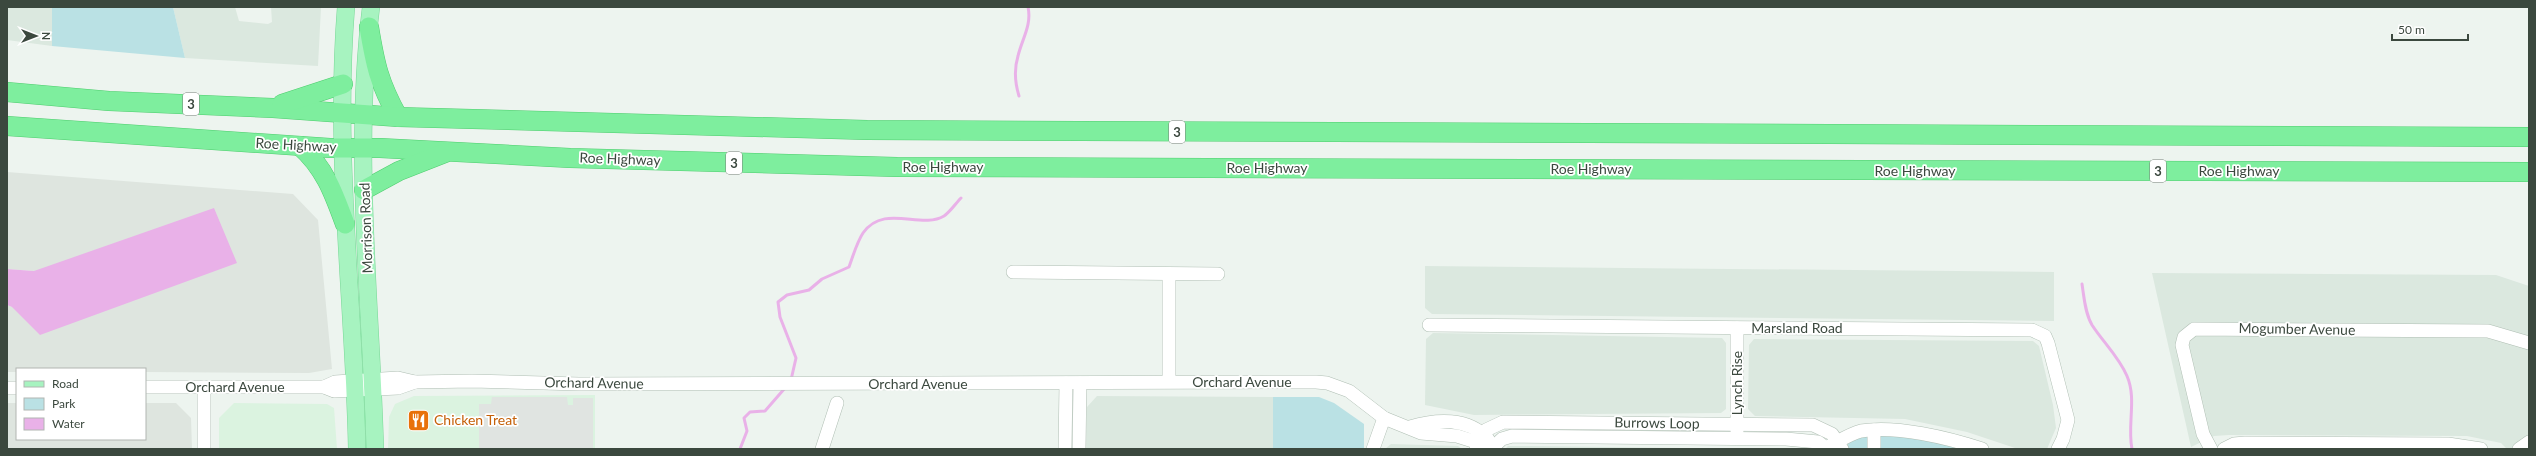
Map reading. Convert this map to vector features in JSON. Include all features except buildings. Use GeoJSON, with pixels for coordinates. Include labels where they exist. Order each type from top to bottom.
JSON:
{"type":"FeatureCollection","features":[{"type":"Feature","properties":{"kind":"highway"},"geometry":{"type":"LineString","coordinates":[[369,27],[375,68],[398,116]]}},
{"type":"Feature","properties":{"kind":"highway"},"geometry":{"type":"LineString","coordinates":[[273,108],[343,84]]}},
{"type":"Feature","properties":{"kind":"highway","name":"3"},"geometry":{"type":"LineString","coordinates":[[7,92],[109,101],[273,108],[398,116],[875,130],[2529,137]]}},
{"type":"Feature","properties":{"kind":"highway","name":"Roe Highway"},"geometry":{"type":"LineString","coordinates":[[7,126],[343,148],[570,158],[898,167],[2529,172]]}},
{"type":"Feature","properties":{"kind":"highway"},"geometry":{"type":"LineString","coordinates":[[7,134],[129,135]]}},
{"type":"Feature","properties":{"kind":"highway"},"geometry":{"type":"LineString","coordinates":[[300,146],[313,158],[324,173],[345,224]]}},
{"type":"Feature","properties":{"kind":"highway"},"geometry":{"type":"LineString","coordinates":[[364,190],[399,171],[448,152]]}},
{"type":"Feature","properties":{"kind":"main road","name":"Morrison Road"},"geometry":{"type":"LineString","coordinates":[[346,7],[343,84],[343,148],[345,224],[355,385],[357,449]]}},
{"type":"Feature","properties":{"kind":"main road","name":"Morrison Road"},"geometry":{"type":"LineString","coordinates":[[371,7],[364,114],[364,190],[375,449]]}},
{"type":"Feature","properties":{"kind":"street"},"geometry":{"type":"LineString","coordinates":[[1014,272],[1218,274]]}},
{"type":"Feature","properties":{"kind":"street"},"geometry":{"type":"LineString","coordinates":[[1168,274],[1169,381]]}},
{"type":"Feature","properties":{"kind":"street","name":"Marsland Road"},"geometry":{"type":"LineString","coordinates":[[1429,325],[2020,329],[2039,332],[2044,336],[2048,343],[2068,420],[2067,428],[2058,449]]}},
{"type":"Feature","properties":{"kind":"street","name":"Lynch Rise"},"geometry":{"type":"LineString","coordinates":[[1737,438],[1738,328]]}},
{"type":"Feature","properties":{"kind":"street","name":"Mogumber Avenue"},"geometry":{"type":"LineString","coordinates":[[2211,449],[2203,434],[2182,345],[2184,337],[2194,329],[2488,331],[2529,343]]}},
{"type":"Feature","properties":{"kind":"street","name":"Orchard Avenue"},"geometry":{"type":"LineString","coordinates":[[146,388],[324,387],[334,391],[355,385],[373,384],[398,378],[415,382],[472,381],[579,384],[1080,383],[1169,381],[1327,383],[1349,391],[1384,418],[1426,434],[1457,436],[1492,447]]}},
{"type":"Feature","properties":{"kind":"street"},"geometry":{"type":"LineString","coordinates":[[1065,449],[1066,383]]}},
{"type":"Feature","properties":{"kind":"street"},"geometry":{"type":"LineString","coordinates":[[1079,449],[1080,383]]}},
{"type":"Feature","properties":{"kind":"street"},"geometry":{"type":"LineString","coordinates":[[204,387],[204,449]]}},
{"type":"Feature","properties":{"kind":"street"},"geometry":{"type":"LineString","coordinates":[[822,449],[837,403]]}},
{"type":"Feature","properties":{"kind":"street"},"geometry":{"type":"LineString","coordinates":[[1373,449],[1384,418]]}},
{"type":"Feature","properties":{"kind":"street","name":"Burrows Loop"},"geometry":{"type":"LineString","coordinates":[[1479,442],[1493,425],[1503,422],[1684,424],[1737,423],[1786,424],[1819,427],[1832,434],[1833,447],[1811,440],[1786,439],[1512,436],[1492,447]]}},
{"type":"Feature","properties":{"kind":"street"},"geometry":{"type":"LineString","coordinates":[[1530,437],[1531,422]]}},
{"type":"Feature","properties":{"kind":"street"},"geometry":{"type":"LineString","coordinates":[[1580,422],[1580,437]]}},
{"type":"Feature","properties":{"kind":"street"},"geometry":{"type":"LineString","coordinates":[[1634,423],[1634,437]]}},
{"type":"Feature","properties":{"kind":"street"},"geometry":{"type":"LineString","coordinates":[[1684,424],[1684,438]]}},
{"type":"Feature","properties":{"kind":"street"},"geometry":{"type":"LineString","coordinates":[[1786,424],[1786,439]]}},
{"type":"Feature","properties":{"kind":"street"},"geometry":{"type":"LineString","coordinates":[[1874,430],[1874,449]]}},
{"type":"Feature","properties":{"kind":"street"},"geometry":{"type":"LineString","coordinates":[[1833,447],[1851,434],[1874,430],[1912,433],[1982,449]]}},
{"type":"Feature","properties":{"kind":"street"},"geometry":{"type":"LineString","coordinates":[[2519,449],[2529,442]]}},
{"type":"Feature","properties":{"kind":"street"},"geometry":{"type":"LineString","coordinates":[[2224,449],[2234,444],[2245,443],[2448,444],[2481,449]]}},
{"type":"Feature","properties":{"kind":"shaded area"},"geometry":{"type":"Polygon","coordinates":[[[7,7],[52,7],[52,46],[7,40],[7,7]]]}},
{"type":"Feature","properties":{"kind":"shaded area"},"geometry":{"type":"Polygon","coordinates":[[[173,7],[235,7],[239,21],[268,24],[272,22],[271,7],[321,7],[318,66],[185,58],[173,7]]]}},
{"type":"Feature","properties":{"kind":"shaded area"},"geometry":{"type":"Polygon","coordinates":[[[7,172],[293,194],[318,220],[332,369],[309,373],[146,372],[146,368],[16,368],[16,372],[7,372],[7,305],[12,307],[34,271],[7,269],[7,172]]]}},
{"type":"Feature","properties":{"kind":"shaded area"},"geometry":{"type":"Polygon","coordinates":[[[1425,266],[2054,272],[2054,321],[1432,314],[1425,308],[1425,266]]]}},
{"type":"Feature","properties":{"kind":"shaded area"},"geometry":{"type":"Polygon","coordinates":[[[2152,273],[2496,275],[2529,286],[2529,449],[2507,449],[2501,443],[2467,436],[2229,435],[2214,436],[2191,447],[2152,273]]]}},
{"type":"Feature","properties":{"kind":"shaded area"},"geometry":{"type":"Polygon","coordinates":[[[1433,333],[1722,338],[1726,343],[1726,409],[1721,413],[1474,415],[1425,405],[1426,339],[1433,333]]]}},
{"type":"Feature","properties":{"kind":"shaded area"},"geometry":{"type":"Polygon","coordinates":[[[1754,339],[2033,341],[2039,346],[2053,405],[2056,428],[2047,449],[2018,449],[1967,432],[1905,419],[1755,416],[1748,409],[1749,345],[1754,339]]]}},
{"type":"Feature","properties":{"kind":"shaded area"},"geometry":{"type":"Polygon","coordinates":[[[595,395],[595,449],[388,449],[389,417],[395,404],[414,396],[595,395]]]}},
{"type":"Feature","properties":{"kind":"shaded area"},"geometry":{"type":"Polygon","coordinates":[[[1097,396],[1273,397],[1273,449],[1086,449],[1087,407],[1097,396]]]}},
{"type":"Feature","properties":{"kind":"shaded area"},"geometry":{"type":"Polygon","coordinates":[[[492,397],[567,397],[568,405],[573,405],[573,398],[593,398],[593,449],[479,449],[479,404],[491,404],[492,397]]]}},
{"type":"Feature","properties":{"kind":"shaded area"},"geometry":{"type":"Polygon","coordinates":[[[7,403],[16,403],[16,440],[146,440],[146,403],[176,403],[191,418],[192,449],[7,449],[7,403]]]}},
{"type":"Feature","properties":{"kind":"shaded area"},"geometry":{"type":"Polygon","coordinates":[[[234,403],[327,404],[334,408],[337,449],[219,449],[219,418],[234,403]]]}},
{"type":"Feature","properties":{"kind":"shaded area"},"geometry":{"type":"Polygon","coordinates":[[[1391,444],[1458,446],[1462,449],[1385,449],[1391,444]]]}},
{"type":"Feature","properties":{"kind":"shaded area"},"geometry":{"type":"Polygon","coordinates":[[[1508,446],[1530,446],[1756,449],[1505,449],[1508,446]]]}},
{"type":"Feature","properties":{"kind":"green space"},"geometry":{"type":"Polygon","coordinates":[[[52,7],[173,7],[185,58],[52,46],[52,7]]]}},
{"type":"Feature","properties":{"kind":"green space"},"geometry":{"type":"Polygon","coordinates":[[[1273,397],[1319,397],[1334,403],[1364,424],[1364,449],[1273,449],[1273,397]]]}},
{"type":"Feature","properties":{"kind":"green space"},"geometry":{"type":"Polygon","coordinates":[[[1883,434],[1979,449],[1878,449],[1880,436],[1883,434]]]}},
{"type":"Feature","properties":{"kind":"green space"},"geometry":{"type":"Polygon","coordinates":[[[1867,435],[1870,449],[1844,449],[1853,438],[1867,435]]]}},
{"type":"Feature","properties":{"kind":"water"},"geometry":{"type":"Polygon","coordinates":[[[214,208],[237,263],[40,335],[12,307],[7,305],[7,269],[34,271],[214,208]]]}},
{"type":"Feature","properties":{"kind":"waterway"},"geometry":{"type":"LineString","coordinates":[[1019,96],[1016,81],[1016,66],[1028,26],[1028,7]]}},
{"type":"Feature","properties":{"kind":"waterway"},"geometry":{"type":"LineString","coordinates":[[791,380],[796,358],[780,317],[778,302],[787,295],[809,290],[822,279],[849,267],[855,249],[863,233],[872,224],[881,220],[892,218],[935,220],[944,216],[961,198]]}},
{"type":"Feature","properties":{"kind":"waterway"},"geometry":{"type":"LineString","coordinates":[[2082,284],[2085,305],[2092,325],[2120,362],[2130,385],[2132,403],[2132,449]]}},
{"type":"Feature","properties":{"kind":"waterway"},"geometry":{"type":"LineString","coordinates":[[740,449],[747,431],[744,418],[750,412],[765,411],[785,388]]}},
{"type":"Feature","properties":{"kind":"place","name":"Chicken Treat"},"geometry":{"type":"Point","coordinates":[419,420]}}]}
